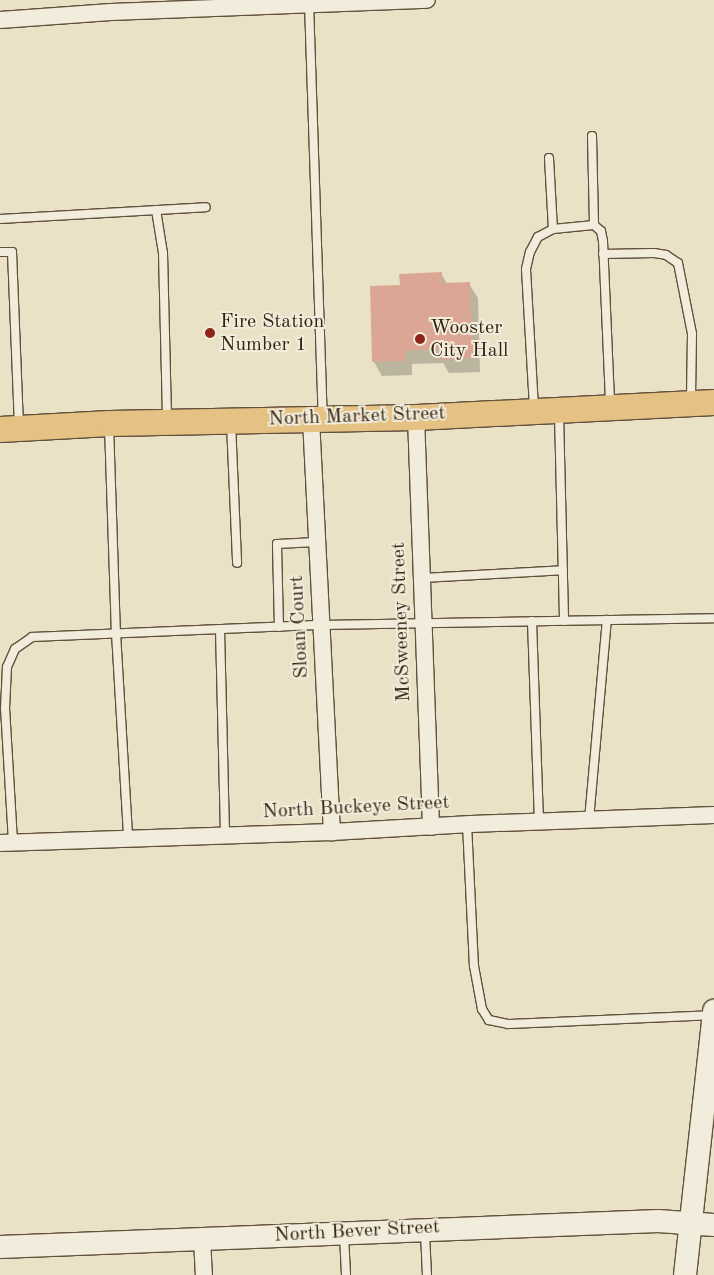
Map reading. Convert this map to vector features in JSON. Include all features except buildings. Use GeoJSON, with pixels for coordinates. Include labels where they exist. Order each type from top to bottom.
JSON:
{"type":"FeatureCollection","features":[{"type":"Feature","properties":{"kind":"main road","name":"North Market Street"},"geometry":{"type":"LineString","coordinates":[[9,429],[109,423],[416,417],[702,403]]}},
{"type":"Feature","properties":{"kind":"main road"},"geometry":{"type":"LineString","coordinates":[[685,1275],[714,1011]]}},
{"type":"Feature","properties":{"kind":"main road","name":"North Bever Street"},"geometry":{"type":"LineString","coordinates":[[0,1247],[658,1220],[714,1225]]}},
{"type":"Feature","properties":{"kind":"street"},"geometry":{"type":"LineString","coordinates":[[0,20],[111,6],[427,0]]}},
{"type":"Feature","properties":{"kind":"street","name":"McSweeney Street"},"geometry":{"type":"LineString","coordinates":[[416,417],[430,827]]}},
{"type":"Feature","properties":{"kind":"street","name":"Sloan Court"},"geometry":{"type":"LineString","coordinates":[[317,419],[317,542],[332,832]]}},
{"type":"Feature","properties":{"kind":"street","name":"North Buckeye Street"},"geometry":{"type":"LineString","coordinates":[[6,842],[332,832],[468,824],[714,815]]}},
{"type":"Feature","properties":{"kind":"street"},"geometry":{"type":"LineString","coordinates":[[202,1239],[204,1275]]}},
{"type":"Feature","properties":{"kind":"lane"},"geometry":{"type":"LineString","coordinates":[[309,2],[317,419]]}},
{"type":"Feature","properties":{"kind":"lane"},"geometry":{"type":"LineString","coordinates":[[592,136],[594,225]]}},
{"type":"Feature","properties":{"kind":"lane"},"geometry":{"type":"LineString","coordinates":[[549,158],[553,229]]}},
{"type":"Feature","properties":{"kind":"lane"},"geometry":{"type":"LineString","coordinates":[[0,219],[206,207]]}},
{"type":"Feature","properties":{"kind":"lane"},"geometry":{"type":"LineString","coordinates":[[156,210],[163,253],[167,422]]}},
{"type":"Feature","properties":{"kind":"lane"},"geometry":{"type":"LineString","coordinates":[[564,620],[563,570],[546,410],[526,269],[530,252],[538,237],[553,229],[594,225],[601,231],[610,407]]}},
{"type":"Feature","properties":{"kind":"lane"},"geometry":{"type":"LineString","coordinates":[[0,252],[12,252],[9,429]]}},
{"type":"Feature","properties":{"kind":"lane"},"geometry":{"type":"LineString","coordinates":[[603,254],[654,253],[666,255],[678,263],[692,334],[702,403]]}},
{"type":"Feature","properties":{"kind":"lane"},"geometry":{"type":"LineString","coordinates":[[231,421],[237,562]]}},
{"type":"Feature","properties":{"kind":"lane"},"geometry":{"type":"LineString","coordinates":[[109,423],[116,633],[128,838]]}},
{"type":"Feature","properties":{"kind":"lane"},"geometry":{"type":"LineString","coordinates":[[280,627],[277,544],[317,542]]}},
{"type":"Feature","properties":{"kind":"lane"},"geometry":{"type":"LineString","coordinates":[[422,578],[563,570]]}},
{"type":"Feature","properties":{"kind":"lane"},"geometry":{"type":"LineString","coordinates":[[6,842],[5,709],[7,667],[15,650],[32,637],[322,625],[714,618]]}},
{"type":"Feature","properties":{"kind":"lane"},"geometry":{"type":"LineString","coordinates":[[588,820],[606,620]]}},
{"type":"Feature","properties":{"kind":"lane"},"geometry":{"type":"LineString","coordinates":[[532,621],[539,821]]}},
{"type":"Feature","properties":{"kind":"lane"},"geometry":{"type":"LineString","coordinates":[[220,629],[225,835]]}},
{"type":"Feature","properties":{"kind":"lane"},"geometry":{"type":"LineString","coordinates":[[468,824],[474,966],[482,1009],[489,1020],[508,1024],[714,1015]]}},
{"type":"Feature","properties":{"kind":"lane"},"geometry":{"type":"LineString","coordinates":[[425,1229],[427,1275]]}},
{"type":"Feature","properties":{"kind":"lane"},"geometry":{"type":"LineString","coordinates":[[344,1232],[346,1275]]}},
{"type":"Feature","properties":{"kind":"place","name":"Fire Station Number 1"},"geometry":{"type":"Point","coordinates":[210,333]}},
{"type":"Feature","properties":{"kind":"place","name":"Wooster City Hall"},"geometry":{"type":"Point","coordinates":[420,339]}}]}
